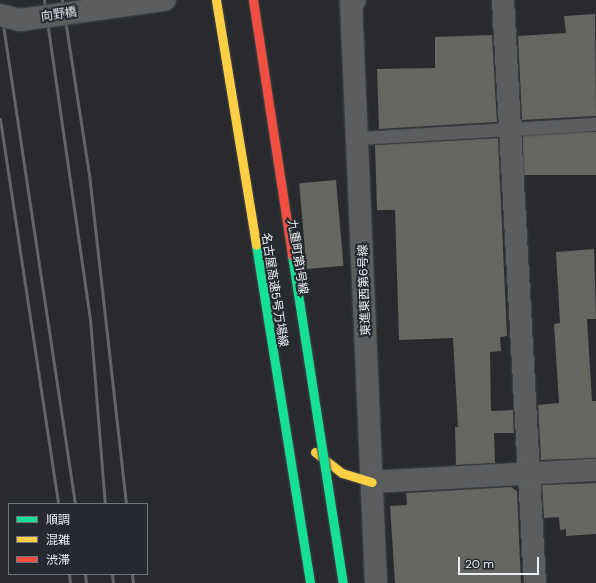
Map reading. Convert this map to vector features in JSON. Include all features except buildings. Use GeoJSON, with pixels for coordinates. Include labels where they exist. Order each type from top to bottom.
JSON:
{"type":"FeatureCollection","features":[{"type":"Feature","properties":{"kind":"main road","name":"名古屋高速5号万場線"},"geometry":{"type":"LineString","coordinates":[[216,0],[310,583]]}},
{"type":"Feature","properties":{"kind":"main road","name":"九重町第1号線"},"geometry":{"type":"LineString","coordinates":[[245,0],[315,455],[342,473],[372,482]]}},
{"type":"Feature","properties":{"kind":"main road","name":"名古屋高速5号万場線"},"geometry":{"type":"LineString","coordinates":[[253,0],[343,583]]}},
{"type":"Feature","properties":{"kind":"street","name":"向野橋"},"geometry":{"type":"LineString","coordinates":[[0,15],[20,20],[165,0]]}},
{"type":"Feature","properties":{"kind":"street","name":"東進東西第6号線"},"geometry":{"type":"LineString","coordinates":[[355,0],[351,2],[359,138],[376,583]]}},
{"type":"Feature","properties":{"kind":"street"},"geometry":{"type":"LineString","coordinates":[[503,0],[535,583]]}},
{"type":"Feature","properties":{"kind":"street"},"geometry":{"type":"LineString","coordinates":[[372,482],[596,470]]}},
{"type":"Feature","properties":{"kind":"lane"},"geometry":{"type":"LineString","coordinates":[[359,138],[596,124]]}},
{"type":"Feature","properties":{"kind":"railway"},"geometry":{"type":"LineString","coordinates":[[44,0],[90,319],[105,503]]}},
{"type":"Feature","properties":{"kind":"railway"},"geometry":{"type":"LineString","coordinates":[[62,0],[89,174],[126,503]]}},
{"type":"Feature","properties":{"kind":"railway"},"geometry":{"type":"LineString","coordinates":[[0,5],[75,503]]}},
{"type":"Feature","properties":{"kind":"railway"},"geometry":{"type":"LineString","coordinates":[[0,119],[58,503]]}},
{"type":"Feature","properties":{"kind":"railway"},"geometry":{"type":"LineString","coordinates":[[69,575],[70,583]]}},
{"type":"Feature","properties":{"kind":"railway"},"geometry":{"type":"LineString","coordinates":[[85,575],[86,583]]}},
{"type":"Feature","properties":{"kind":"railway"},"geometry":{"type":"LineString","coordinates":[[112,575],[113,583]]}},
{"type":"Feature","properties":{"kind":"railway"},"geometry":{"type":"LineString","coordinates":[[132,575],[133,583]]}},
{"type":"Feature","properties":{"kind":"traffic: fast"},"geometry":{"type":"LineString","coordinates":[[256,245],[310,583]]}},
{"type":"Feature","properties":{"kind":"traffic: fast"},"geometry":{"type":"LineString","coordinates":[[292,255],[343,583]]}},
{"type":"Feature","properties":{"kind":"traffic: slow"},"geometry":{"type":"LineString","coordinates":[[216,0],[256,245]]}},
{"type":"Feature","properties":{"kind":"traffic: slow"},"geometry":{"type":"LineString","coordinates":[[315,452],[342,473],[372,482]]}},
{"type":"Feature","properties":{"kind":"traffic: jam"},"geometry":{"type":"LineString","coordinates":[[253,0],[292,255]]}}]}
